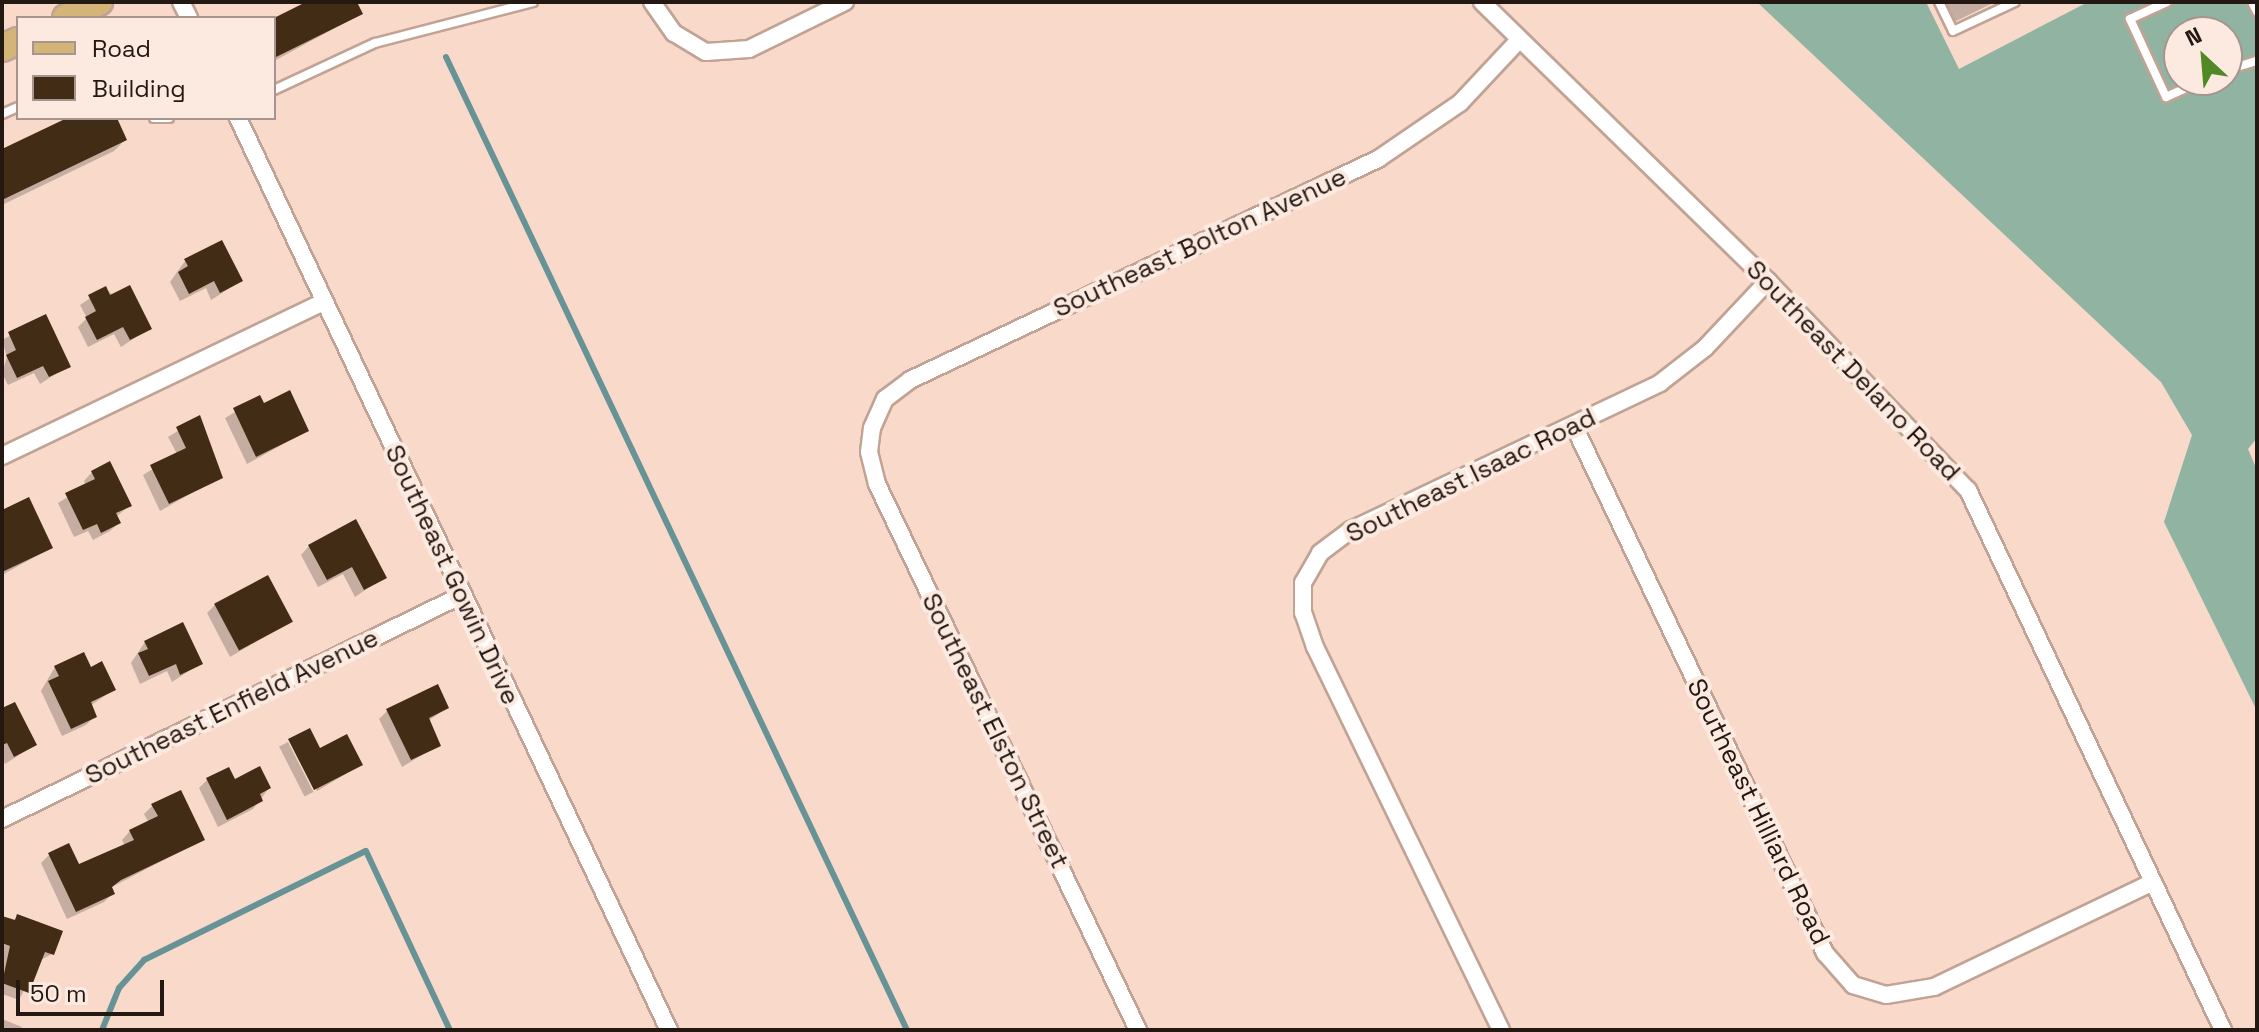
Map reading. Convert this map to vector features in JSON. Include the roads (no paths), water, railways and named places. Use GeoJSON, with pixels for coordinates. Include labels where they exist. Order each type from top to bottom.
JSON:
{"type":"FeatureCollection","features":[{"type":"Feature","properties":{"kind":"main road"},"geometry":{"type":"LineString","coordinates":[[70,16],[99,2]]}},
{"type":"Feature","properties":{"kind":"street"},"geometry":{"type":"LineString","coordinates":[[652,2],[674,33],[706,52],[749,49],[845,2]]}},
{"type":"Feature","properties":{"kind":"street","name":"Southeast Delano Road"},"geometry":{"type":"LineString","coordinates":[[1482,2],[1768,281],[1968,490],[2223,1030]]}},
{"type":"Feature","properties":{"kind":"street","name":"Southeast Bolton Avenue"},"geometry":{"type":"LineString","coordinates":[[872,428],[885,399],[910,380],[1391,151],[1460,103],[1519,40]]}},
{"type":"Feature","properties":{"kind":"street","name":"Southeast Gowin Drive"},"geometry":{"type":"LineString","coordinates":[[239,120],[669,1030]]}},
{"type":"Feature","properties":{"kind":"street","name":"Southeast Isaac Road"},"geometry":{"type":"LineString","coordinates":[[1501,1030],[1315,647],[1303,613],[1303,583],[1320,553],[1351,530],[1660,383],[1705,348],[1768,281]]}},
{"type":"Feature","properties":{"kind":"street"},"geometry":{"type":"LineString","coordinates":[[2,456],[323,302]]}},
{"type":"Feature","properties":{"kind":"street","name":"Southeast Hilliard Road"},"geometry":{"type":"LineString","coordinates":[[1574,426],[1825,953],[1853,985],[1886,995],[1934,987],[2153,882]]}},
{"type":"Feature","properties":{"kind":"street","name":"Southeast Elston Street"},"geometry":{"type":"LineString","coordinates":[[872,428],[869,452],[877,484],[1138,1030]]}},
{"type":"Feature","properties":{"kind":"street","name":"Southeast Enfield Avenue"},"geometry":{"type":"LineString","coordinates":[[2,819],[462,595]]}},
{"type":"Feature","properties":{"kind":"lane"},"geometry":{"type":"LineString","coordinates":[[276,89],[375,43],[533,2]]}},
{"type":"Feature","properties":{"kind":"lane"},"geometry":{"type":"LineString","coordinates":[[1939,2],[1953,31],[2015,2]]}},
{"type":"Feature","properties":{"kind":"lane"},"geometry":{"type":"LineString","coordinates":[[2163,90],[2130,19],[2167,2]]}},
{"type":"Feature","properties":{"kind":"lane"},"geometry":{"type":"LineString","coordinates":[[2252,2],[2257,12]]}},
{"type":"Feature","properties":{"kind":"waterway"},"geometry":{"type":"LineString","coordinates":[[446,57],[907,1030]]}},
{"type":"Feature","properties":{"kind":"waterway"},"geometry":{"type":"LineString","coordinates":[[102,1030],[119,988],[144,960],[366,851],[450,1030]]}}]}
